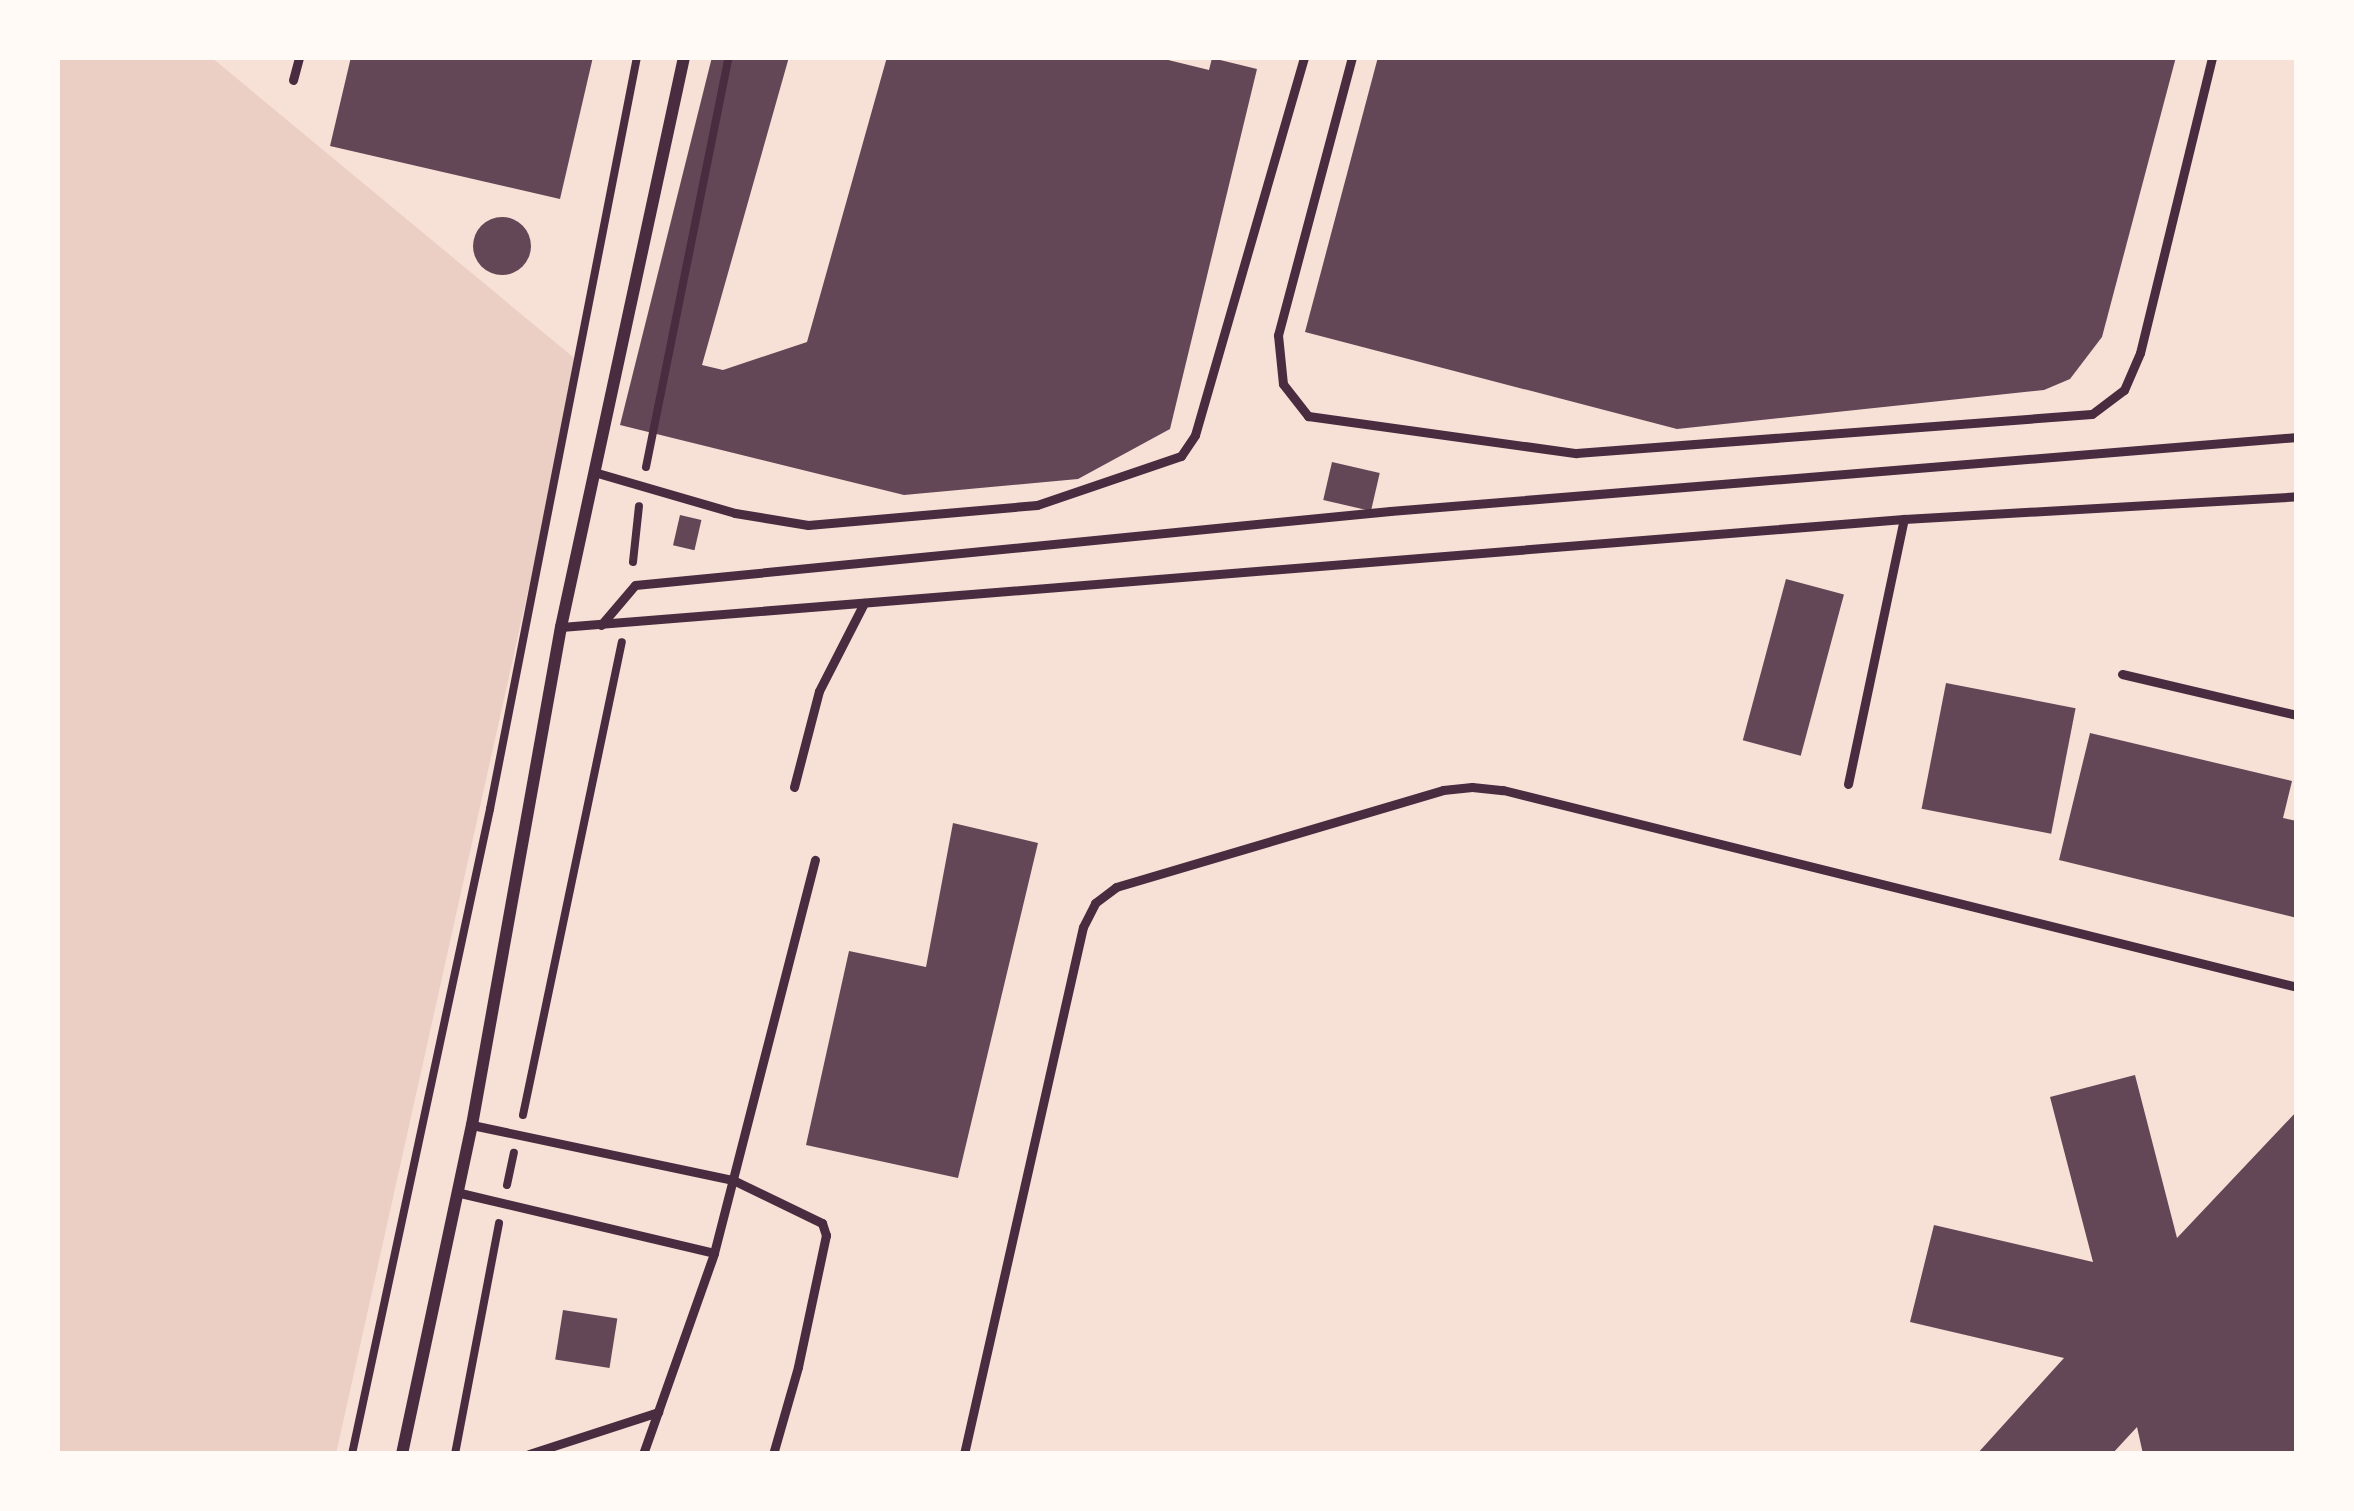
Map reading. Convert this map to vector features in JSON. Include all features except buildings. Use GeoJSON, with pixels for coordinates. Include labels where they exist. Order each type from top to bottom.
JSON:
{"type":"FeatureCollection","features":[{"type":"Feature","properties":{"kind":"street"},"geometry":{"type":"LineString","coordinates":[[402,1454],[472,1125],[561,627],[684,57]]}},
{"type":"Feature","properties":{"kind":"lane"},"geometry":{"type":"LineString","coordinates":[[293,80],[299,57]]}},
{"type":"Feature","properties":{"kind":"lane"},"geometry":{"type":"LineString","coordinates":[[594,472],[735,513],[808,525],[1037,505],[1181,456],[1195,435],[1304,57]]}},
{"type":"Feature","properties":{"kind":"lane"},"geometry":{"type":"LineString","coordinates":[[1352,57],[1278,335],[1283,384],[1308,416],[1576,453],[2092,414],[2124,390],[2140,353],[2212,57]]}},
{"type":"Feature","properties":{"kind":"lane"},"geometry":{"type":"LineString","coordinates":[[601,625],[630,590],[1390,511],[2297,436]]}},
{"type":"Feature","properties":{"kind":"lane"},"geometry":{"type":"LineString","coordinates":[[561,627],[1904,519],[2297,496]]}},
{"type":"Feature","properties":{"kind":"lane"},"geometry":{"type":"LineString","coordinates":[[1848,784],[1904,519]]}},
{"type":"Feature","properties":{"kind":"lane"},"geometry":{"type":"LineString","coordinates":[[794,787],[819,691],[864,603]]}},
{"type":"Feature","properties":{"kind":"lane"},"geometry":{"type":"LineString","coordinates":[[2122,674],[2297,715]]}},
{"type":"Feature","properties":{"kind":"lane"},"geometry":{"type":"LineString","coordinates":[[964,1454],[1082,927],[1095,903],[1116,887],[1443,790],[1472,787],[1503,790],[2297,987]]}},
{"type":"Feature","properties":{"kind":"lane"},"geometry":{"type":"LineString","coordinates":[[644,1454],[714,1253],[814,860]]}},
{"type":"Feature","properties":{"kind":"lane"},"geometry":{"type":"LineString","coordinates":[[472,1125],[733,1180],[825,1228],[798,1367],[773,1454]]}},
{"type":"Feature","properties":{"kind":"lane"},"geometry":{"type":"LineString","coordinates":[[456,1192],[714,1253]]}},
{"type":"Feature","properties":{"kind":"lane"},"geometry":{"type":"LineString","coordinates":[[529,1454],[658,1412]]}},
{"type":"Feature","properties":{"kind":"path"},"geometry":{"type":"LineString","coordinates":[[352,1454],[490,809],[637,57]]}},
{"type":"Feature","properties":{"kind":"path"},"geometry":{"type":"LineString","coordinates":[[630,590],[642,486],[729,57]]}},
{"type":"Feature","properties":{"kind":"path"},"geometry":{"type":"LineString","coordinates":[[455,1454],[626,622]]}},
{"type":"Feature","properties":{"kind":"shaded area"},"geometry":{"type":"Polygon","coordinates":[[[57,57],[211,57],[579,362],[336,1454],[57,1454],[57,57]]]}}]}
